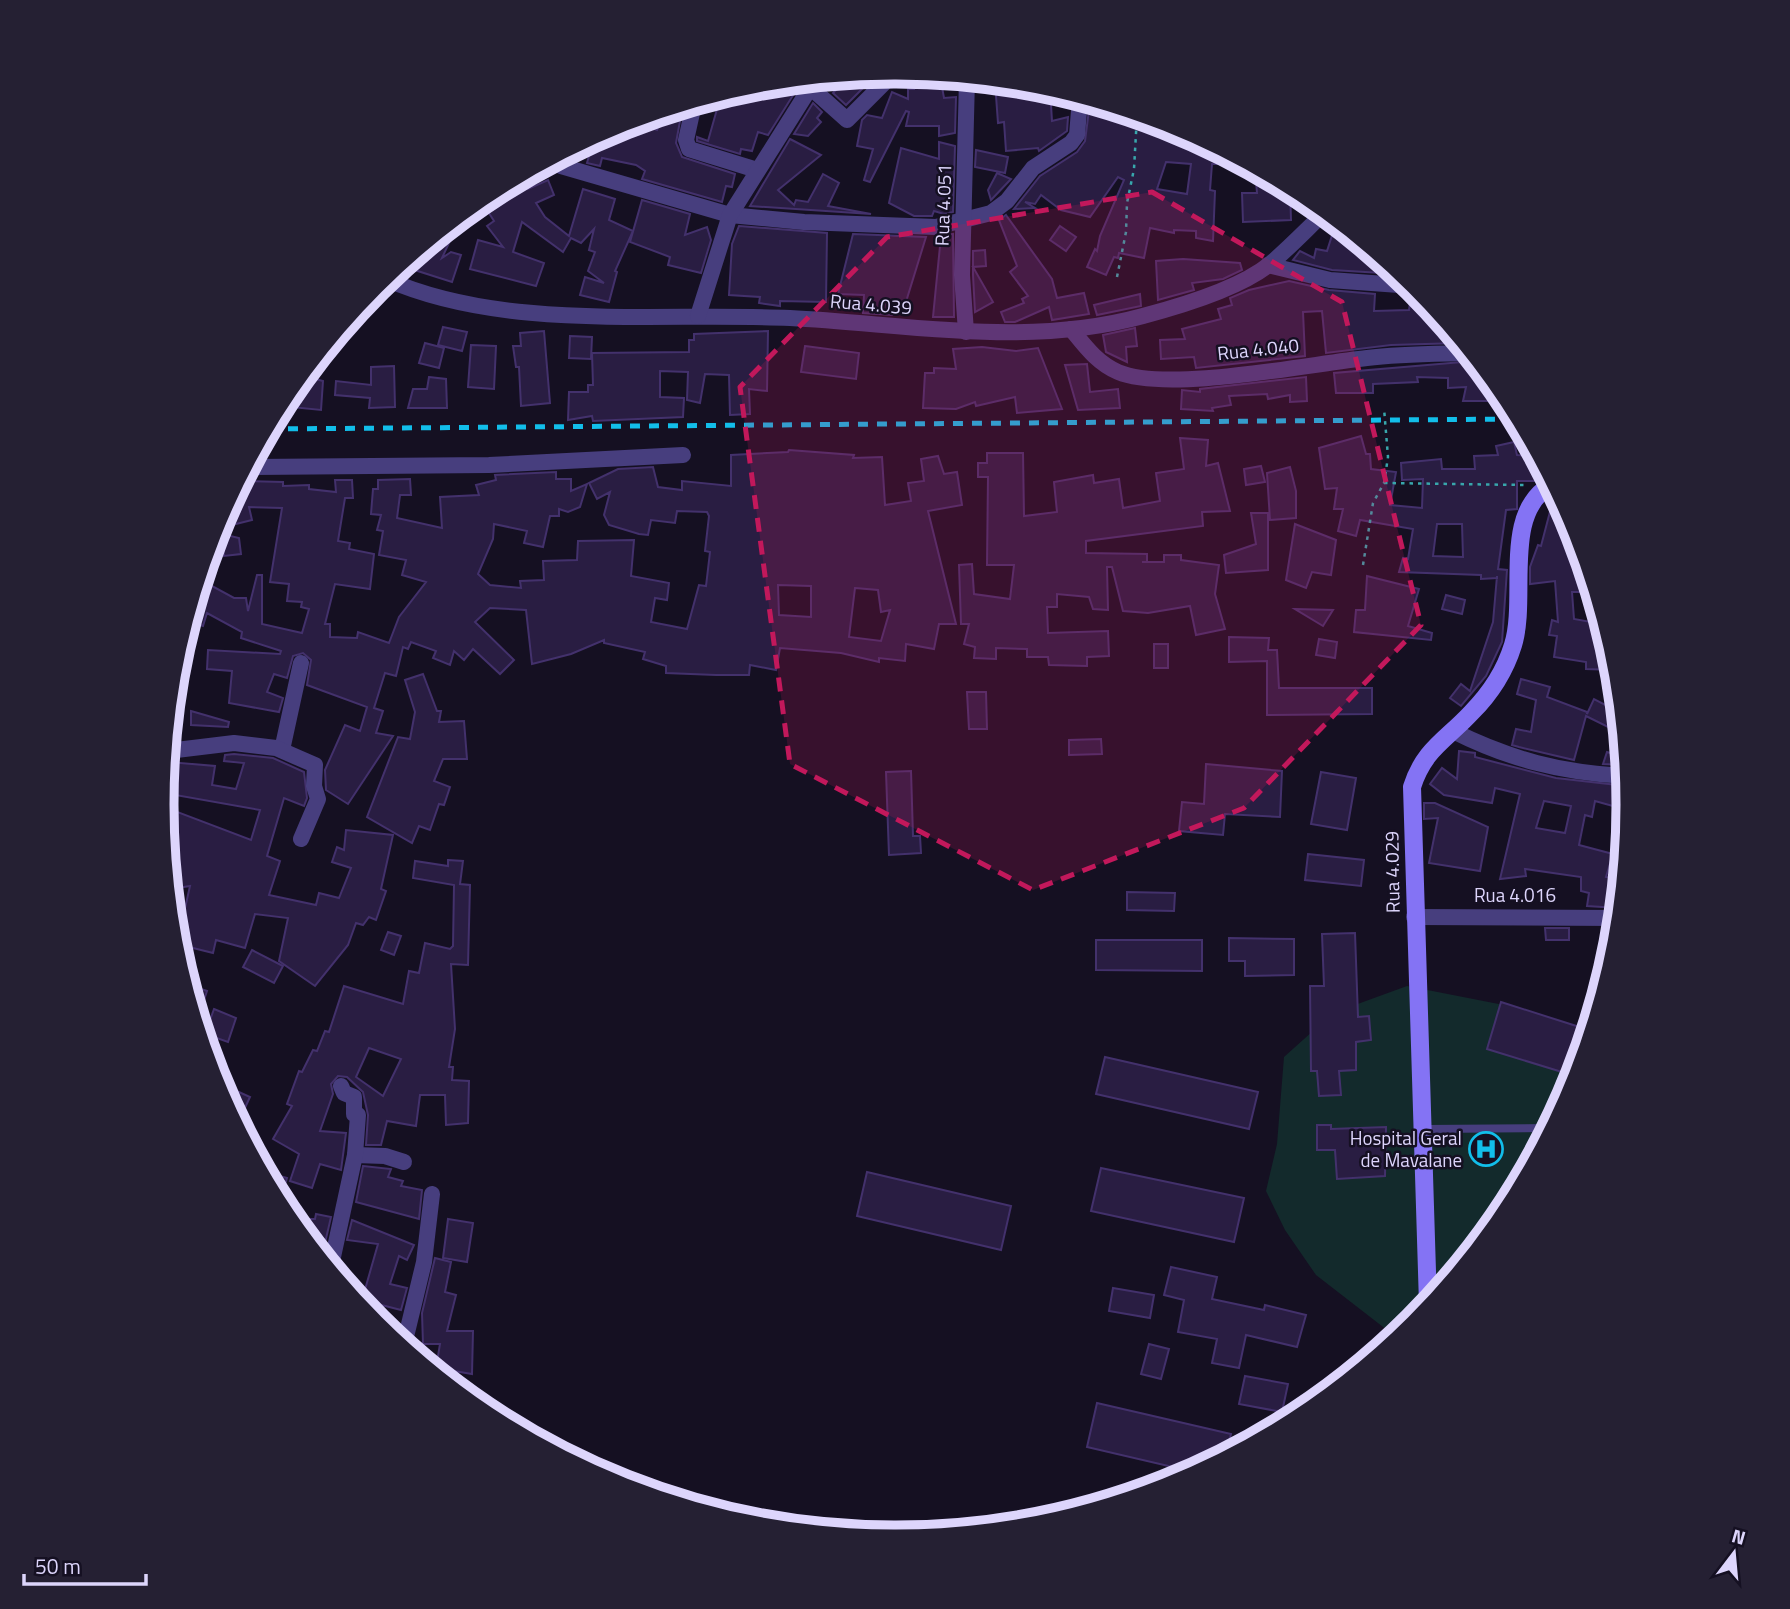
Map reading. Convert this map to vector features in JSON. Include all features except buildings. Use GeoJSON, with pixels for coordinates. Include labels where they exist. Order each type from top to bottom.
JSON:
{"type":"FeatureCollection","features":[{"type":"Feature","properties":{"kind":"street"},"geometry":{"type":"LineString","coordinates":[[818,89],[847,120],[882,85]]}},
{"type":"Feature","properties":{"kind":"street","name":"Rua 4.051"},"geometry":{"type":"LineString","coordinates":[[966,332],[962,219],[967,88]]}},
{"type":"Feature","properties":{"kind":"street"},"geometry":{"type":"LineString","coordinates":[[698,316],[730,215],[809,89]]}},
{"type":"Feature","properties":{"kind":"street"},"geometry":{"type":"LineString","coordinates":[[561,166],[730,215],[804,222],[936,227],[990,213],[1007,201],[1033,168],[1072,143],[1077,135],[1079,109]]}},
{"type":"Feature","properties":{"kind":"street"},"geometry":{"type":"LineString","coordinates":[[692,114],[685,140],[689,149],[757,170]]}},
{"type":"Feature","properties":{"kind":"street","name":"Rua 4.039"},"geometry":{"type":"LineString","coordinates":[[398,284],[437,298],[512,310],[790,318],[966,332],[1071,329],[1142,316],[1237,284],[1268,265],[1316,220]]}},
{"type":"Feature","properties":{"kind":"street"},"geometry":{"type":"LineString","coordinates":[[1268,265],[1330,280],[1393,285]]}},
{"type":"Feature","properties":{"kind":"street","name":"Rua 4.040"},"geometry":{"type":"LineString","coordinates":[[1071,329],[1098,362],[1120,373],[1144,378],[1243,374],[1369,357],[1457,353]]}},
{"type":"Feature","properties":{"kind":"street"},"geometry":{"type":"LineString","coordinates":[[259,467],[489,465],[683,454]]}},
{"type":"Feature","properties":{"kind":"street"},"geometry":{"type":"LineString","coordinates":[[1536,496],[1543,491]]}},
{"type":"Feature","properties":{"kind":"street","name":"Rua 4.029"},"geometry":{"type":"LineString","coordinates":[[1428,1290],[1412,787],[1419,766],[1431,750],[1473,711],[1499,678],[1511,651],[1519,611],[1523,521],[1536,496]]}},
{"type":"Feature","properties":{"kind":"street"},"geometry":{"type":"LineString","coordinates":[[282,750],[301,663]]}},
{"type":"Feature","properties":{"kind":"street"},"geometry":{"type":"LineString","coordinates":[[1453,731],[1496,753],[1530,762],[1615,774]]}},
{"type":"Feature","properties":{"kind":"street"},"geometry":{"type":"LineString","coordinates":[[177,750],[234,743],[282,750],[311,762],[316,769],[314,786],[318,799],[301,839]]}},
{"type":"Feature","properties":{"kind":"street","name":"Rua 4.016"},"geometry":{"type":"LineString","coordinates":[[1414,917],[1606,918]]}},
{"type":"Feature","properties":{"kind":"street"},"geometry":{"type":"LineString","coordinates":[[333,1256],[355,1155],[358,1115],[354,1114],[354,1097],[344,1093],[341,1086]]}},
{"type":"Feature","properties":{"kind":"street"},"geometry":{"type":"LineString","coordinates":[[355,1155],[385,1156],[404,1161]]}},
{"type":"Feature","properties":{"kind":"street"},"geometry":{"type":"LineString","coordinates":[[407,1334],[424,1262],[432,1194]]}},
{"type":"Feature","properties":{"kind":"lane"},"geometry":{"type":"LineString","coordinates":[[1424,1129],[1538,1128]]}},
{"type":"Feature","properties":{"kind":"path"},"geometry":{"type":"LineString","coordinates":[[1117,277],[1126,232],[1136,126]]}},
{"type":"Feature","properties":{"kind":"path"},"geometry":{"type":"LineString","coordinates":[[1363,565],[1373,503],[1384,483],[1388,457],[1384,408]]}},
{"type":"Feature","properties":{"kind":"path"},"geometry":{"type":"LineString","coordinates":[[1384,483],[1519,484],[1528,486],[1536,496]]}},
{"type":"Feature","properties":{"kind":"highlighted area"},"geometry":{"type":"Polygon","coordinates":[[[1152,192],[1342,302],[1421,625],[1244,808],[1033,890],[790,764],[740,387],[887,237],[1152,192]]]}},
{"type":"Feature","properties":{"kind":"green space"},"geometry":{"type":"Polygon","coordinates":[[[1407,986],[1519,1008],[1573,1046],[1541,1123],[1494,1205],[1437,1280],[1387,1330],[1316,1275],[1285,1230],[1266,1191],[1277,1144],[1284,1057],[1333,1013],[1407,986]]]}},
{"type":"Feature","properties":{"kind":"railway"},"geometry":{"type":"LineString","coordinates":[[280,429],[1503,419]]}},
{"type":"Feature","properties":{"kind":"place","name":"Hospital Geral de Mavalane"},"geometry":{"type":"Point","coordinates":[1486,1149]}}]}
